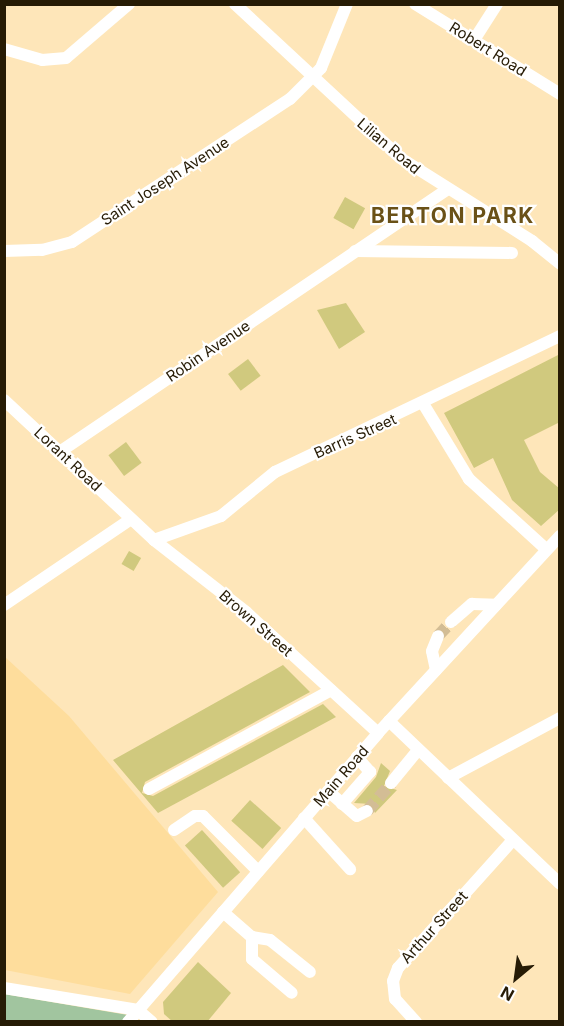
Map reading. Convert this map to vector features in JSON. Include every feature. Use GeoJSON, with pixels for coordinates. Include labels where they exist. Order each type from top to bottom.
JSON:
{"type":"FeatureCollection","features":[{"type":"Feature","properties":{"kind":"street"},"geometry":{"type":"LineString","coordinates":[[4,49],[42,60],[66,58],[129,4]]}},
{"type":"Feature","properties":{"kind":"street","name":"Lilian Road"},"geometry":{"type":"LineString","coordinates":[[236,4],[402,159],[447,190],[532,242],[560,264]]}},
{"type":"Feature","properties":{"kind":"street"},"geometry":{"type":"LineString","coordinates":[[314,79],[347,4]]}},
{"type":"Feature","properties":{"kind":"street","name":"Robert Road"},"geometry":{"type":"LineString","coordinates":[[415,4],[560,94]]}},
{"type":"Feature","properties":{"kind":"street"},"geometry":{"type":"LineString","coordinates":[[474,40],[497,4]]}},
{"type":"Feature","properties":{"kind":"street","name":"Saint Joseph Avenue"},"geometry":{"type":"LineString","coordinates":[[4,251],[42,250],[72,242],[314,79]]}},
{"type":"Feature","properties":{"kind":"street","name":"Robin Avenue"},"geometry":{"type":"LineString","coordinates":[[61,451],[447,190]]}},
{"type":"Feature","properties":{"kind":"street"},"geometry":{"type":"LineString","coordinates":[[355,251],[512,253]]}},
{"type":"Feature","properties":{"kind":"street","name":"Barris Street"},"geometry":{"type":"LineString","coordinates":[[154,540],[221,516],[268,476],[424,405],[560,336]]}},
{"type":"Feature","properties":{"kind":"street","name":"Lorant Road"},"geometry":{"type":"LineString","coordinates":[[4,400],[131,519]]}},
{"type":"Feature","properties":{"kind":"street"},"geometry":{"type":"LineString","coordinates":[[424,405],[470,479],[546,549]]}},
{"type":"Feature","properties":{"kind":"street"},"geometry":{"type":"LineString","coordinates":[[4,605],[131,519]]}},
{"type":"Feature","properties":{"kind":"street","name":"Brown Street"},"geometry":{"type":"LineString","coordinates":[[131,519],[154,540],[246,612],[378,733]]}},
{"type":"Feature","properties":{"kind":"street","name":"Main Road"},"geometry":{"type":"LineString","coordinates":[[128,1022],[378,733],[560,536]]}},
{"type":"Feature","properties":{"kind":"street"},"geometry":{"type":"LineString","coordinates":[[451,622],[472,604],[495,605]]}},
{"type":"Feature","properties":{"kind":"street"},"geometry":{"type":"LineString","coordinates":[[436,670],[432,651],[438,636]]}},
{"type":"Feature","properties":{"kind":"street"},"geometry":{"type":"LineString","coordinates":[[149,789],[331,690]]}},
{"type":"Feature","properties":{"kind":"street"},"geometry":{"type":"LineString","coordinates":[[448,778],[560,718]]}},
{"type":"Feature","properties":{"kind":"street"},"geometry":{"type":"LineString","coordinates":[[389,721],[560,884]]}},
{"type":"Feature","properties":{"kind":"street"},"geometry":{"type":"LineString","coordinates":[[391,783],[418,750]]}},
{"type":"Feature","properties":{"kind":"street"},"geometry":{"type":"LineString","coordinates":[[342,804],[370,772],[357,757]]}},
{"type":"Feature","properties":{"kind":"street"},"geometry":{"type":"LineString","coordinates":[[328,791],[358,817],[367,811]]}},
{"type":"Feature","properties":{"kind":"street"},"geometry":{"type":"LineString","coordinates":[[174,830],[195,816],[203,816],[258,871]]}},
{"type":"Feature","properties":{"kind":"street"},"geometry":{"type":"LineString","coordinates":[[304,818],[350,869]]}},
{"type":"Feature","properties":{"kind":"street","name":"Arthur Street"},"geometry":{"type":"LineString","coordinates":[[416,1022],[395,999],[395,974],[513,840]]}},
{"type":"Feature","properties":{"kind":"street"},"geometry":{"type":"LineString","coordinates":[[223,912],[252,938],[270,940],[310,972]]}},
{"type":"Feature","properties":{"kind":"street"},"geometry":{"type":"LineString","coordinates":[[252,938],[252,958],[292,993]]}},
{"type":"Feature","properties":{"kind":"street"},"geometry":{"type":"LineString","coordinates":[[4,988],[138,1010],[152,1022]]}},
{"type":"Feature","properties":{"kind":"shaded area"},"geometry":{"type":"Polygon","coordinates":[[[4,656],[69,716],[218,892],[130,994],[5,970],[4,656]]]}},
{"type":"Feature","properties":{"kind":"green space"},"geometry":{"type":"Polygon","coordinates":[[[4,994],[128,1015],[122,1021],[5,1021],[4,994]]]}},
{"type":"Feature","properties":{"kind":"building"},"geometry":{"type":"Polygon","coordinates":[[[345,197],[365,208],[353,229],[333,218],[345,197]]]}},
{"type":"Feature","properties":{"kind":"building"},"geometry":{"type":"Polygon","coordinates":[[[346,303],[365,332],[339,349],[317,310],[346,303]]]}},
{"type":"Feature","properties":{"kind":"building"},"geometry":{"type":"Polygon","coordinates":[[[560,354],[560,422],[524,440],[540,472],[560,489],[560,509],[541,526],[512,500],[493,458],[474,468],[444,413],[560,354]]]}},
{"type":"Feature","properties":{"kind":"building"},"geometry":{"type":"Polygon","coordinates":[[[248,359],[261,376],[241,391],[228,374],[248,359]]]}},
{"type":"Feature","properties":{"kind":"building"},"geometry":{"type":"Polygon","coordinates":[[[126,442],[142,463],[124,476],[108,455],[126,442]]]}},
{"type":"Feature","properties":{"kind":"building"},"geometry":{"type":"Polygon","coordinates":[[[129,551],[141,558],[134,571],[122,564],[129,551]]]}},
{"type":"Feature","properties":{"kind":"building"},"geometry":{"type":"Polygon","coordinates":[[[283,665],[310,692],[145,782],[142,793],[153,796],[323,704],[336,717],[158,813],[113,760],[283,665]]]}},
{"type":"Feature","properties":{"kind":"building"},"geometry":{"type":"Polygon","coordinates":[[[381,763],[390,771],[384,786],[397,790],[375,813],[371,804],[354,803],[376,777],[381,763]]]}},
{"type":"Feature","properties":{"kind":"building"},"geometry":{"type":"Polygon","coordinates":[[[250,800],[281,828],[262,849],[231,821],[250,800]]]}},
{"type":"Feature","properties":{"kind":"building"},"geometry":{"type":"Polygon","coordinates":[[[202,830],[240,872],[223,888],[185,845],[202,830]]]}},
{"type":"Feature","properties":{"kind":"building"},"geometry":{"type":"Polygon","coordinates":[[[198,962],[231,993],[207,1022],[173,1022],[164,1014],[163,1002],[198,962]]]}},
{"type":"Feature","properties":{"kind":"tunnel"},"geometry":{"type":"LineString","coordinates":[[438,636],[451,622]]}},
{"type":"Feature","properties":{"kind":"tunnel"},"geometry":{"type":"LineString","coordinates":[[367,811],[391,783]]}},
{"type":"Feature","properties":{"kind":"district","name":"BERTON PARK"},"geometry":{"type":"Point","coordinates":[453,216]}}]}
